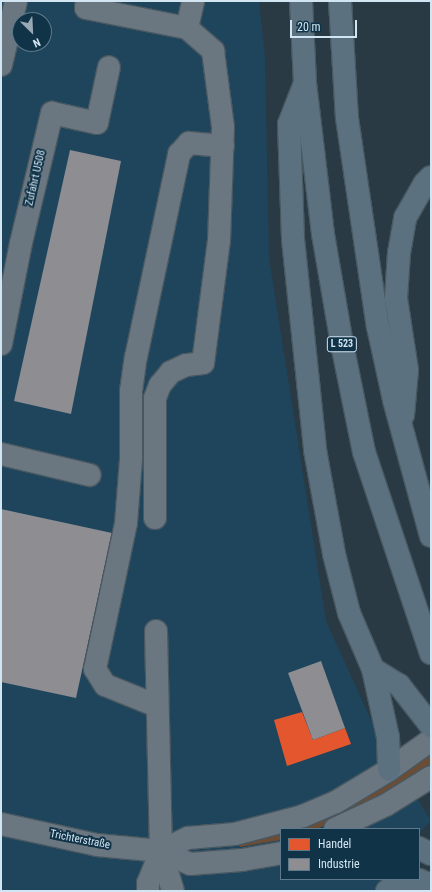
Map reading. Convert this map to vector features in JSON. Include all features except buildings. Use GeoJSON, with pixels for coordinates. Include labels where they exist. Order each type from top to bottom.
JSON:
{"type":"FeatureCollection","features":[{"type":"Feature","properties":{"kind":"highway","name":"L 523"},"geometry":{"type":"LineString","coordinates":[[301,1],[305,83],[323,234],[360,437],[410,598],[431,653]]}},
{"type":"Feature","properties":{"kind":"highway"},"geometry":{"type":"LineString","coordinates":[[340,1],[347,118],[362,235],[378,327],[402,430],[431,536]]}},
{"type":"Feature","properties":{"kind":"highway"},"geometry":{"type":"LineString","coordinates":[[305,83],[289,124],[293,239],[315,450],[334,554],[349,613],[373,669],[388,738],[389,770]]}},
{"type":"Feature","properties":{"kind":"highway"},"geometry":{"type":"LineString","coordinates":[[402,430],[407,370],[396,298],[399,253],[405,218],[425,183],[431,176]]}},
{"type":"Feature","properties":{"kind":"highway"},"geometry":{"type":"LineString","coordinates":[[373,669],[399,685],[431,726]]}},
{"type":"Feature","properties":{"kind":"highway"},"geometry":{"type":"LineString","coordinates":[[420,848],[431,854]]}},
{"type":"Feature","properties":{"kind":"highway"},"geometry":{"type":"LineString","coordinates":[[387,891],[395,884],[419,880],[431,885]]}},
{"type":"Feature","properties":{"kind":"street"},"geometry":{"type":"LineString","coordinates":[[1,65],[16,1]]}},
{"type":"Feature","properties":{"kind":"street"},"geometry":{"type":"LineString","coordinates":[[87,1],[86,8],[134,9],[187,28],[213,51],[223,126],[219,240],[203,363],[186,365],[171,372],[160,385],[155,398],[155,518]]}},
{"type":"Feature","properties":{"kind":"street"},"geometry":{"type":"LineString","coordinates":[[187,28],[193,1]]}},
{"type":"Feature","properties":{"kind":"street","name":"Zufahrt U508"},"geometry":{"type":"LineString","coordinates":[[1,344],[21,243],[52,113],[97,122],[109,67]]}},
{"type":"Feature","properties":{"kind":"street"},"geometry":{"type":"LineString","coordinates":[[157,706],[105,685],[96,669],[126,523],[131,459],[131,391],[136,357],[179,154],[189,143],[223,146]]}},
{"type":"Feature","properties":{"kind":"street"},"geometry":{"type":"LineString","coordinates":[[1,454],[90,475]]}},
{"type":"Feature","properties":{"kind":"street"},"geometry":{"type":"LineString","coordinates":[[156,631],[161,852],[173,891]]}},
{"type":"Feature","properties":{"kind":"street"},"geometry":{"type":"LineString","coordinates":[[148,891],[148,883],[161,852],[188,838],[235,834],[303,816],[336,802],[389,770],[431,740]]}},
{"type":"Feature","properties":{"kind":"street"},"geometry":{"type":"LineString","coordinates":[[337,828],[386,805],[431,777]]}},
{"type":"Feature","properties":{"kind":"street","name":"Trichterstraße"},"geometry":{"type":"LineString","coordinates":[[1,824],[97,845],[161,852],[190,864],[242,860],[280,853]]}},
{"type":"Feature","properties":{"kind":"shaded area"},"geometry":{"type":"Polygon","coordinates":[[[1,1],[259,1],[265,58],[269,258],[326,621],[376,731],[431,821],[420,832],[420,828],[280,828],[280,880],[420,880],[430,891],[1,891],[1,1]]]}},
{"type":"Feature","properties":{"kind":"shaded area"},"geometry":{"type":"Polygon","coordinates":[[[431,753],[431,767],[397,790],[319,828],[286,828],[431,753]]]}},
{"type":"Feature","properties":{"kind":"shaded area"},"geometry":{"type":"Polygon","coordinates":[[[280,830],[280,840],[240,847],[239,840],[280,830]]]}}]}
